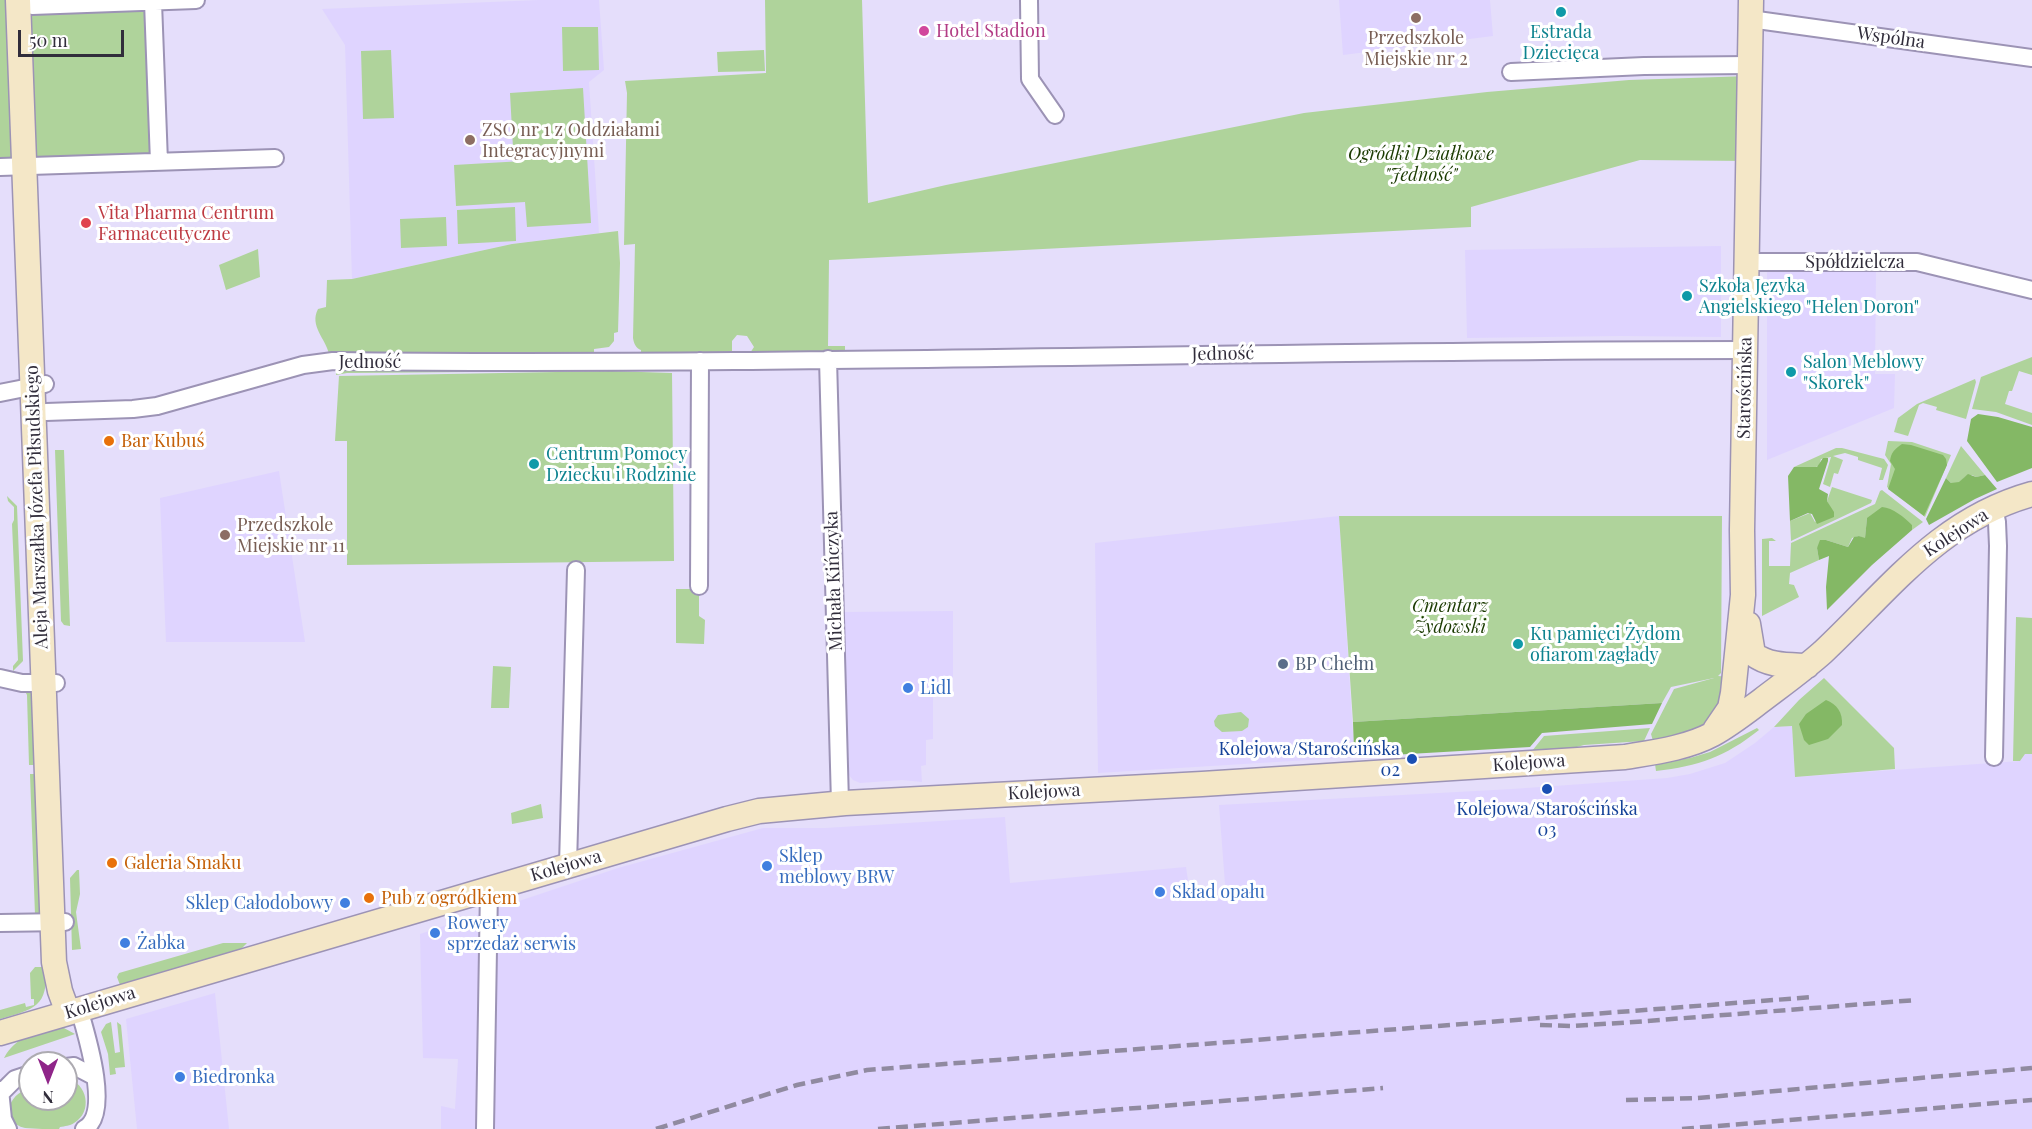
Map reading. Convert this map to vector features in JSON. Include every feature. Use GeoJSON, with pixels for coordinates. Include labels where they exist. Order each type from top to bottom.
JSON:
{"type":"FeatureCollection","features":[{"type":"Feature","properties":{"kind":"street"},"geometry":{"type":"LineString","coordinates":[[20,4],[196,0]]}},
{"type":"Feature","properties":{"kind":"street"},"geometry":{"type":"LineString","coordinates":[[1029,0],[1030,79],[1055,115]]}},
{"type":"Feature","properties":{"kind":"street"},"geometry":{"type":"LineString","coordinates":[[153,2],[159,162]]}},
{"type":"Feature","properties":{"kind":"street","name":"Aleja Marszałka Józefa Piłsudskiego"},"geometry":{"type":"LineString","coordinates":[[20,4],[31,167],[59,922],[73,1011]]}},
{"type":"Feature","properties":{"kind":"street","name":"Wspólna"},"geometry":{"type":"LineString","coordinates":[[1750,9],[2032,58]]}},
{"type":"Feature","properties":{"kind":"street","name":"Starościńska"},"geometry":{"type":"LineString","coordinates":[[1712,735],[1730,708],[1743,595],[1750,9]]}},
{"type":"Feature","properties":{"kind":"street"},"geometry":{"type":"LineString","coordinates":[[1511,72],[1644,66],[1749,65]]}},
{"type":"Feature","properties":{"kind":"street"},"geometry":{"type":"LineString","coordinates":[[0,167],[275,158]]}},
{"type":"Feature","properties":{"kind":"street","name":"Spółdzielcza"},"geometry":{"type":"LineString","coordinates":[[1747,262],[1917,262],[2032,290]]}},
{"type":"Feature","properties":{"kind":"street","name":"Jedność"},"geometry":{"type":"LineString","coordinates":[[46,412],[157,406],[303,365],[333,361],[700,361],[1475,351],[1745,350]]}},
{"type":"Feature","properties":{"kind":"street","name":"Michała Kińczyka"},"geometry":{"type":"LineString","coordinates":[[828,359],[840,803]]}},
{"type":"Feature","properties":{"kind":"street"},"geometry":{"type":"LineString","coordinates":[[699,586],[700,361]]}},
{"type":"Feature","properties":{"kind":"street"},"geometry":{"type":"LineString","coordinates":[[0,393],[39,385]]}},
{"type":"Feature","properties":{"kind":"street","name":"Aleja Marszałka Józefa Piłsudskiego"},"geometry":{"type":"LineString","coordinates":[[39,385],[46,412],[50,683]]}},
{"type":"Feature","properties":{"kind":"street","name":"Kolejowa"},"geometry":{"type":"LineString","coordinates":[[0,1033],[759,811],[840,803],[1625,758],[1682,747],[1712,735],[1742,717],[1807,666],[1935,543],[1965,522],[2014,499],[2032,494]]}},
{"type":"Feature","properties":{"kind":"street"},"geometry":{"type":"LineString","coordinates":[[1994,508],[1998,546],[1994,757]]}},
{"type":"Feature","properties":{"kind":"street"},"geometry":{"type":"LineString","coordinates":[[568,865],[576,570]]}},
{"type":"Feature","properties":{"kind":"street"},"geometry":{"type":"LineString","coordinates":[[1734,682],[1747,699],[1756,704],[1753,654],[1743,595]]}},
{"type":"Feature","properties":{"kind":"street"},"geometry":{"type":"LineString","coordinates":[[1753,654],[1763,661],[1776,664],[1807,666]]}},
{"type":"Feature","properties":{"kind":"street"},"geometry":{"type":"LineString","coordinates":[[0,678],[22,683],[50,683]]}},
{"type":"Feature","properties":{"kind":"street"},"geometry":{"type":"LineString","coordinates":[[485,1129],[489,889]]}},
{"type":"Feature","properties":{"kind":"street"},"geometry":{"type":"LineString","coordinates":[[0,923],[59,922]]}},
{"type":"Feature","properties":{"kind":"street"},"geometry":{"type":"LineString","coordinates":[[73,1011],[87,1037],[97,1105],[95,1118],[89,1127],[84,1129]]}},
{"type":"Feature","properties":{"kind":"street"},"geometry":{"type":"LineString","coordinates":[[78,1068],[94,1077]]}},
{"type":"Feature","properties":{"kind":"street"},"geometry":{"type":"LineString","coordinates":[[8,1129],[3,1119],[0,1092],[18,1078]]}},
{"type":"Feature","properties":{"kind":"shaded area","name":"ZSO nr 1 z Oddziałami Integracyjnymi"},"geometry":{"type":"Polygon","coordinates":[[[539,0],[599,0],[604,70],[589,82],[599,233],[512,244],[352,279],[345,45],[322,9],[539,0]]]}},
{"type":"Feature","properties":{"kind":"shaded area","name":"Przedszkole Miejskie nr 2"},"geometry":{"type":"Polygon","coordinates":[[[1339,0],[1490,0],[1493,36],[1343,55],[1339,0]]]}},
{"type":"Feature","properties":{"kind":"shaded area"},"geometry":{"type":"Polygon","coordinates":[[[1721,246],[1721,337],[1467,338],[1465,250],[1721,246]]]}},
{"type":"Feature","properties":{"kind":"shaded area"},"geometry":{"type":"Polygon","coordinates":[[[1767,271],[1876,271],[1875,374],[1895,374],[1894,408],[1767,460],[1767,271]]]}},
{"type":"Feature","properties":{"kind":"shaded area","name":"Przedszkole Miejskie nr 11"},"geometry":{"type":"Polygon","coordinates":[[[279,471],[305,642],[166,642],[160,498],[279,471]]]}},
{"type":"Feature","properties":{"kind":"shaded area"},"geometry":{"type":"Polygon","coordinates":[[[1339,516],[1354,750],[1357,757],[1098,773],[1095,543],[1339,516]]]}},
{"type":"Feature","properties":{"kind":"shaded area"},"geometry":{"type":"Polygon","coordinates":[[[953,611],[953,688],[933,689],[933,739],[926,740],[926,765],[921,766],[922,782],[902,780],[860,783],[853,780],[849,775],[844,612],[953,611]]]}},
{"type":"Feature","properties":{"kind":"shaded area"},"geometry":{"type":"Polygon","coordinates":[[[1792,726],[1795,777],[2020,761],[2025,754],[2032,754],[2032,1129],[441,1129],[441,1106],[455,1109],[458,1059],[423,1058],[420,934],[618,868],[763,828],[825,828],[1005,817],[1010,883],[1186,867],[1191,901],[1226,897],[1219,805],[1667,778],[1690,774],[1725,763],[1774,727],[1792,726]]]}},
{"type":"Feature","properties":{"kind":"shaded area"},"geometry":{"type":"Polygon","coordinates":[[[215,993],[229,1129],[137,1129],[126,1019],[215,993]]]}},
{"type":"Feature","properties":{"kind":"green space"},"geometry":{"type":"Polygon","coordinates":[[[0,0],[196,0],[153,1],[159,162],[0,167],[0,0]]]}},
{"type":"Feature","properties":{"kind":"green space","name":"Ogródki Działkowe \"Jedność\""},"geometry":{"type":"Polygon","coordinates":[[[765,0],[862,0],[868,203],[946,185],[1304,113],[1487,92],[1629,80],[1749,76],[1748,161],[1640,160],[1471,207],[1471,227],[829,260],[828,346],[845,346],[845,352],[750,353],[754,347],[747,336],[737,335],[732,341],[732,352],[641,353],[633,338],[635,244],[624,245],[627,93],[625,81],[766,73],[765,0]]]}},
{"type":"Feature","properties":{"kind":"green space"},"geometry":{"type":"Polygon","coordinates":[[[562,27],[598,27],[599,70],[563,71],[562,27]]]}},
{"type":"Feature","properties":{"kind":"green space"},"geometry":{"type":"Polygon","coordinates":[[[391,50],[394,118],[363,119],[361,51],[391,50]]]}},
{"type":"Feature","properties":{"kind":"green space"},"geometry":{"type":"Polygon","coordinates":[[[764,50],[765,71],[718,72],[717,52],[764,50]]]}},
{"type":"Feature","properties":{"kind":"green space"},"geometry":{"type":"Polygon","coordinates":[[[583,88],[591,223],[527,227],[525,202],[456,206],[454,165],[523,161],[522,147],[513,148],[510,93],[583,88]]]}},
{"type":"Feature","properties":{"kind":"green space"},"geometry":{"type":"Polygon","coordinates":[[[515,207],[516,241],[458,244],[457,210],[515,207]]]}},
{"type":"Feature","properties":{"kind":"green space"},"geometry":{"type":"Polygon","coordinates":[[[446,217],[447,246],[401,248],[400,219],[446,217]]]}},
{"type":"Feature","properties":{"kind":"green space"},"geometry":{"type":"Polygon","coordinates":[[[618,231],[620,263],[618,332],[614,333],[614,341],[609,347],[594,349],[594,354],[329,354],[317,327],[318,309],[326,307],[327,280],[352,279],[512,244],[618,231]]]}},
{"type":"Feature","properties":{"kind":"green space"},"geometry":{"type":"Polygon","coordinates":[[[258,249],[260,277],[226,290],[219,265],[258,249]]]}},
{"type":"Feature","properties":{"kind":"green space"},"geometry":{"type":"Polygon","coordinates":[[[2032,357],[2032,375],[2019,371],[2005,404],[2032,413],[2032,425],[1996,412],[1972,409],[1981,377],[2032,357]]]}},
{"type":"Feature","properties":{"kind":"green space"},"geometry":{"type":"Polygon","coordinates":[[[336,367],[592,367],[593,371],[347,373],[336,375],[336,367]]]}},
{"type":"Feature","properties":{"kind":"green space"},"geometry":{"type":"Polygon","coordinates":[[[611,371],[672,373],[674,561],[347,565],[347,441],[335,441],[339,376],[611,371]]]}},
{"type":"Feature","properties":{"kind":"green space"},"geometry":{"type":"Polygon","coordinates":[[[1975,379],[1966,419],[1936,410],[1937,407],[1923,403],[1919,405],[1908,436],[1894,432],[1898,418],[1917,404],[1975,379]]]}},
{"type":"Feature","properties":{"kind":"green space"},"geometry":{"type":"Polygon","coordinates":[[[1978,414],[2032,427],[2032,468],[1997,482],[1967,441],[1971,419],[1978,414]]]}},
{"type":"Feature","properties":{"kind":"green space"},"geometry":{"type":"Polygon","coordinates":[[[1888,441],[1912,442],[1951,455],[1925,517],[1887,487],[1891,464],[1885,455],[1888,441]]]}},
{"type":"Feature","properties":{"kind":"green space"},"geometry":{"type":"Polygon","coordinates":[[[1902,444],[1943,455],[1946,459],[1947,465],[1924,516],[1888,489],[1895,469],[1890,461],[1891,455],[1902,444]]]}},
{"type":"Feature","properties":{"kind":"green space"},"geometry":{"type":"Polygon","coordinates":[[[1961,446],[1985,475],[1976,477],[1972,475],[1965,477],[1959,483],[1951,483],[1946,478],[1961,446]]]}},
{"type":"Feature","properties":{"kind":"green space"},"geometry":{"type":"Polygon","coordinates":[[[1836,448],[1884,459],[1888,465],[1883,480],[1879,480],[1882,468],[1845,453],[1833,456],[1843,460],[1838,474],[1834,473],[1830,487],[1823,484],[1831,457],[1821,459],[1819,466],[1816,467],[1794,467],[1836,448]]]}},
{"type":"Feature","properties":{"kind":"green space"},"geometry":{"type":"Polygon","coordinates":[[[55,450],[64,450],[70,626],[64,625],[61,621],[55,450]]]}},
{"type":"Feature","properties":{"kind":"green space"},"geometry":{"type":"Polygon","coordinates":[[[1823,458],[1828,458],[1828,461],[1819,489],[1828,494],[1827,501],[1834,512],[1834,517],[1817,524],[1812,514],[1808,513],[1790,521],[1788,476],[1794,467],[1817,467],[1823,458]]]}},
{"type":"Feature","properties":{"kind":"green space"},"geometry":{"type":"Polygon","coordinates":[[[1968,474],[1976,477],[1985,475],[1997,489],[1929,525],[1926,519],[1946,478],[1951,483],[1959,482],[1968,474]]]}},
{"type":"Feature","properties":{"kind":"green space"},"geometry":{"type":"Polygon","coordinates":[[[1832,487],[1872,500],[1871,503],[1791,541],[1790,521],[1810,513],[1815,522],[1830,507],[1827,501],[1832,487]]]}},
{"type":"Feature","properties":{"kind":"green space"},"geometry":{"type":"Polygon","coordinates":[[[1882,490],[1923,522],[1912,530],[1912,525],[1867,518],[1865,539],[1859,536],[1852,538],[1848,547],[1826,540],[1817,548],[1819,560],[1790,573],[1789,584],[1794,585],[1799,597],[1762,616],[1762,539],[1772,538],[1776,541],[1769,541],[1769,566],[1790,566],[1791,543],[1875,504],[1882,490]]]}},
{"type":"Feature","properties":{"kind":"green space"},"geometry":{"type":"Polygon","coordinates":[[[7,496],[17,506],[23,661],[13,671],[13,666],[18,660],[12,524],[14,507],[8,501],[7,496]]]}},
{"type":"Feature","properties":{"kind":"green space"},"geometry":{"type":"Polygon","coordinates":[[[1882,507],[1902,516],[1912,525],[1912,530],[1872,565],[1827,610],[1826,587],[1829,556],[1819,560],[1817,548],[1820,540],[1848,547],[1854,537],[1865,538],[1867,518],[1882,507]]]}},
{"type":"Feature","properties":{"kind":"green space","name":"Cmentarz Żydowski"},"geometry":{"type":"Polygon","coordinates":[[[1339,516],[1722,516],[1721,673],[1718,676],[1730,677],[1730,689],[1704,728],[1653,741],[1651,734],[1674,689],[1714,678],[1671,687],[1662,703],[1353,722],[1339,516]]]}},
{"type":"Feature","properties":{"kind":"green space"},"geometry":{"type":"Polygon","coordinates":[[[676,589],[699,589],[699,616],[705,620],[704,644],[676,643],[676,589]]]}},
{"type":"Feature","properties":{"kind":"green space"},"geometry":{"type":"Polygon","coordinates":[[[2016,617],[2032,618],[2032,754],[2025,754],[2020,761],[2013,761],[2016,617]]]}},
{"type":"Feature","properties":{"kind":"green space"},"geometry":{"type":"Polygon","coordinates":[[[493,666],[511,667],[509,708],[491,708],[493,666]]]}},
{"type":"Feature","properties":{"kind":"green space"},"geometry":{"type":"Polygon","coordinates":[[[1824,678],[1894,748],[1895,769],[1795,777],[1792,726],[1774,727],[1824,678]]]}},
{"type":"Feature","properties":{"kind":"green space"},"geometry":{"type":"Polygon","coordinates":[[[24,689],[33,691],[40,765],[29,765],[27,695],[24,689]]]}},
{"type":"Feature","properties":{"kind":"green space"},"geometry":{"type":"Polygon","coordinates":[[[1826,700],[1838,710],[1842,725],[1828,739],[1809,745],[1804,740],[1799,724],[1806,714],[1826,700]]]}},
{"type":"Feature","properties":{"kind":"green space"},"geometry":{"type":"Polygon","coordinates":[[[1662,703],[1652,724],[1542,733],[1530,747],[1357,757],[1354,750],[1353,722],[1662,703]]]}},
{"type":"Feature","properties":{"kind":"green space"},"geometry":{"type":"Polygon","coordinates":[[[1241,712],[1249,719],[1248,727],[1242,731],[1222,732],[1215,726],[1214,721],[1218,715],[1241,712]]]}},
{"type":"Feature","properties":{"kind":"green space"},"geometry":{"type":"Polygon","coordinates":[[[1650,728],[1644,741],[1584,745],[1555,753],[1480,760],[1480,754],[1532,751],[1544,736],[1650,728]]]}},
{"type":"Feature","properties":{"kind":"green space"},"geometry":{"type":"Polygon","coordinates":[[[1757,728],[1759,730],[1723,754],[1699,763],[1656,771],[1655,764],[1710,752],[1757,728]]]}},
{"type":"Feature","properties":{"kind":"green space"},"geometry":{"type":"Polygon","coordinates":[[[30,774],[40,774],[41,914],[35,915],[30,774]]]}},
{"type":"Feature","properties":{"kind":"green space"},"geometry":{"type":"Polygon","coordinates":[[[541,804],[543,818],[512,824],[511,813],[541,804]]]}},
{"type":"Feature","properties":{"kind":"green space"},"geometry":{"type":"Polygon","coordinates":[[[79,870],[80,894],[76,912],[81,949],[72,950],[70,878],[79,870]]]}},
{"type":"Feature","properties":{"kind":"green space"},"geometry":{"type":"Polygon","coordinates":[[[223,943],[247,943],[241,949],[120,985],[117,977],[119,973],[223,943]]]}},
{"type":"Feature","properties":{"kind":"green space"},"geometry":{"type":"Polygon","coordinates":[[[35,967],[46,967],[45,991],[42,998],[30,1009],[0,1019],[0,1010],[25,1003],[26,1007],[34,1005],[34,999],[31,999],[30,973],[35,967]]]}},
{"type":"Feature","properties":{"kind":"green space"},"geometry":{"type":"Polygon","coordinates":[[[111,1022],[115,1053],[120,1052],[117,1022],[121,1025],[125,1067],[115,1068],[116,1074],[110,1075],[108,1054],[101,1032],[106,1024],[111,1022]]]}},
{"type":"Feature","properties":{"kind":"green space"},"geometry":{"type":"Polygon","coordinates":[[[57,1027],[75,1034],[25,1051],[18,1051],[18,1053],[4,1058],[20,1040],[57,1027]]]}},
{"type":"Feature","properties":{"kind":"green space"},"geometry":{"type":"Polygon","coordinates":[[[78,1085],[83,1092],[86,1105],[80,1118],[59,1129],[25,1128],[17,1125],[9,1115],[11,1102],[18,1094],[18,1111],[78,1111],[78,1085]]]}},
{"type":"Feature","properties":{"kind":"railway"},"geometry":{"type":"LineString","coordinates":[[656,1129],[797,1085],[867,1070],[1813,997]]}},
{"type":"Feature","properties":{"kind":"railway"},"geometry":{"type":"LineString","coordinates":[[1540,1025],[1572,1026],[1634,1022],[1916,1000]]}},
{"type":"Feature","properties":{"kind":"railway"},"geometry":{"type":"LineString","coordinates":[[1626,1100],[1698,1098],[2032,1068]]}},
{"type":"Feature","properties":{"kind":"railway"},"geometry":{"type":"LineString","coordinates":[[878,1129],[1383,1088]]}},
{"type":"Feature","properties":{"kind":"railway"},"geometry":{"type":"LineString","coordinates":[[1682,1129],[2032,1100]]}},
{"type":"Feature","properties":{"kind":"place","name":"Estrada Dziecięca"},"geometry":{"type":"Point","coordinates":[1561,12]}},
{"type":"Feature","properties":{"kind":"place","name":"Przedszkole Miejskie nr 2"},"geometry":{"type":"Point","coordinates":[1416,18]}},
{"type":"Feature","properties":{"kind":"place","name":"Hotel Stadion"},"geometry":{"type":"Point","coordinates":[924,31]}},
{"type":"Feature","properties":{"kind":"place","name":"ZSO nr 1 z Oddziałami Integracyjnymi"},"geometry":{"type":"Point","coordinates":[470,140]}},
{"type":"Feature","properties":{"kind":"place","name":"Vita Pharma Centrum Farmaceutyczne"},"geometry":{"type":"Point","coordinates":[86,223]}},
{"type":"Feature","properties":{"kind":"place","name":"Szkoła Języka Angielskiego \"Helen Doron\""},"geometry":{"type":"Point","coordinates":[1687,296]}},
{"type":"Feature","properties":{"kind":"place","name":"Salon Meblowy \"Skorek\""},"geometry":{"type":"Point","coordinates":[1791,372]}},
{"type":"Feature","properties":{"kind":"place","name":"Bar Kubuś"},"geometry":{"type":"Point","coordinates":[109,441]}},
{"type":"Feature","properties":{"kind":"place","name":"Centrum Pomocy Dziecku i Rodzinie"},"geometry":{"type":"Point","coordinates":[534,464]}},
{"type":"Feature","properties":{"kind":"place","name":"Przedszkole Miejskie nr 11"},"geometry":{"type":"Point","coordinates":[225,535]}},
{"type":"Feature","properties":{"kind":"place","name":"Ku pamięci Żydom ofiarom zagłady"},"geometry":{"type":"Point","coordinates":[1518,644]}},
{"type":"Feature","properties":{"kind":"place","name":"BP Chełm"},"geometry":{"type":"Point","coordinates":[1283,664]}},
{"type":"Feature","properties":{"kind":"place","name":"Lidl"},"geometry":{"type":"Point","coordinates":[908,688]}},
{"type":"Feature","properties":{"kind":"place","name":"Kolejowa/Starościńska 02"},"geometry":{"type":"Point","coordinates":[1412,759]}},
{"type":"Feature","properties":{"kind":"place","name":"Kolejowa/Starościńska 03"},"geometry":{"type":"Point","coordinates":[1547,789]}},
{"type":"Feature","properties":{"kind":"place","name":"Galeria Smaku"},"geometry":{"type":"Point","coordinates":[112,863]}},
{"type":"Feature","properties":{"kind":"place","name":"Sklep meblowy BRW"},"geometry":{"type":"Point","coordinates":[767,866]}},
{"type":"Feature","properties":{"kind":"place","name":"Skład opału"},"geometry":{"type":"Point","coordinates":[1160,892]}},
{"type":"Feature","properties":{"kind":"place","name":"Pub z ogródkiem"},"geometry":{"type":"Point","coordinates":[369,898]}},
{"type":"Feature","properties":{"kind":"place","name":"Sklep Całodobowy"},"geometry":{"type":"Point","coordinates":[345,903]}},
{"type":"Feature","properties":{"kind":"place","name":"Rowery sprzedaż serwis"},"geometry":{"type":"Point","coordinates":[435,933]}},
{"type":"Feature","properties":{"kind":"place","name":"Żabka"},"geometry":{"type":"Point","coordinates":[125,943]}},
{"type":"Feature","properties":{"kind":"place","name":"Biedronka"},"geometry":{"type":"Point","coordinates":[180,1077]}}]}
